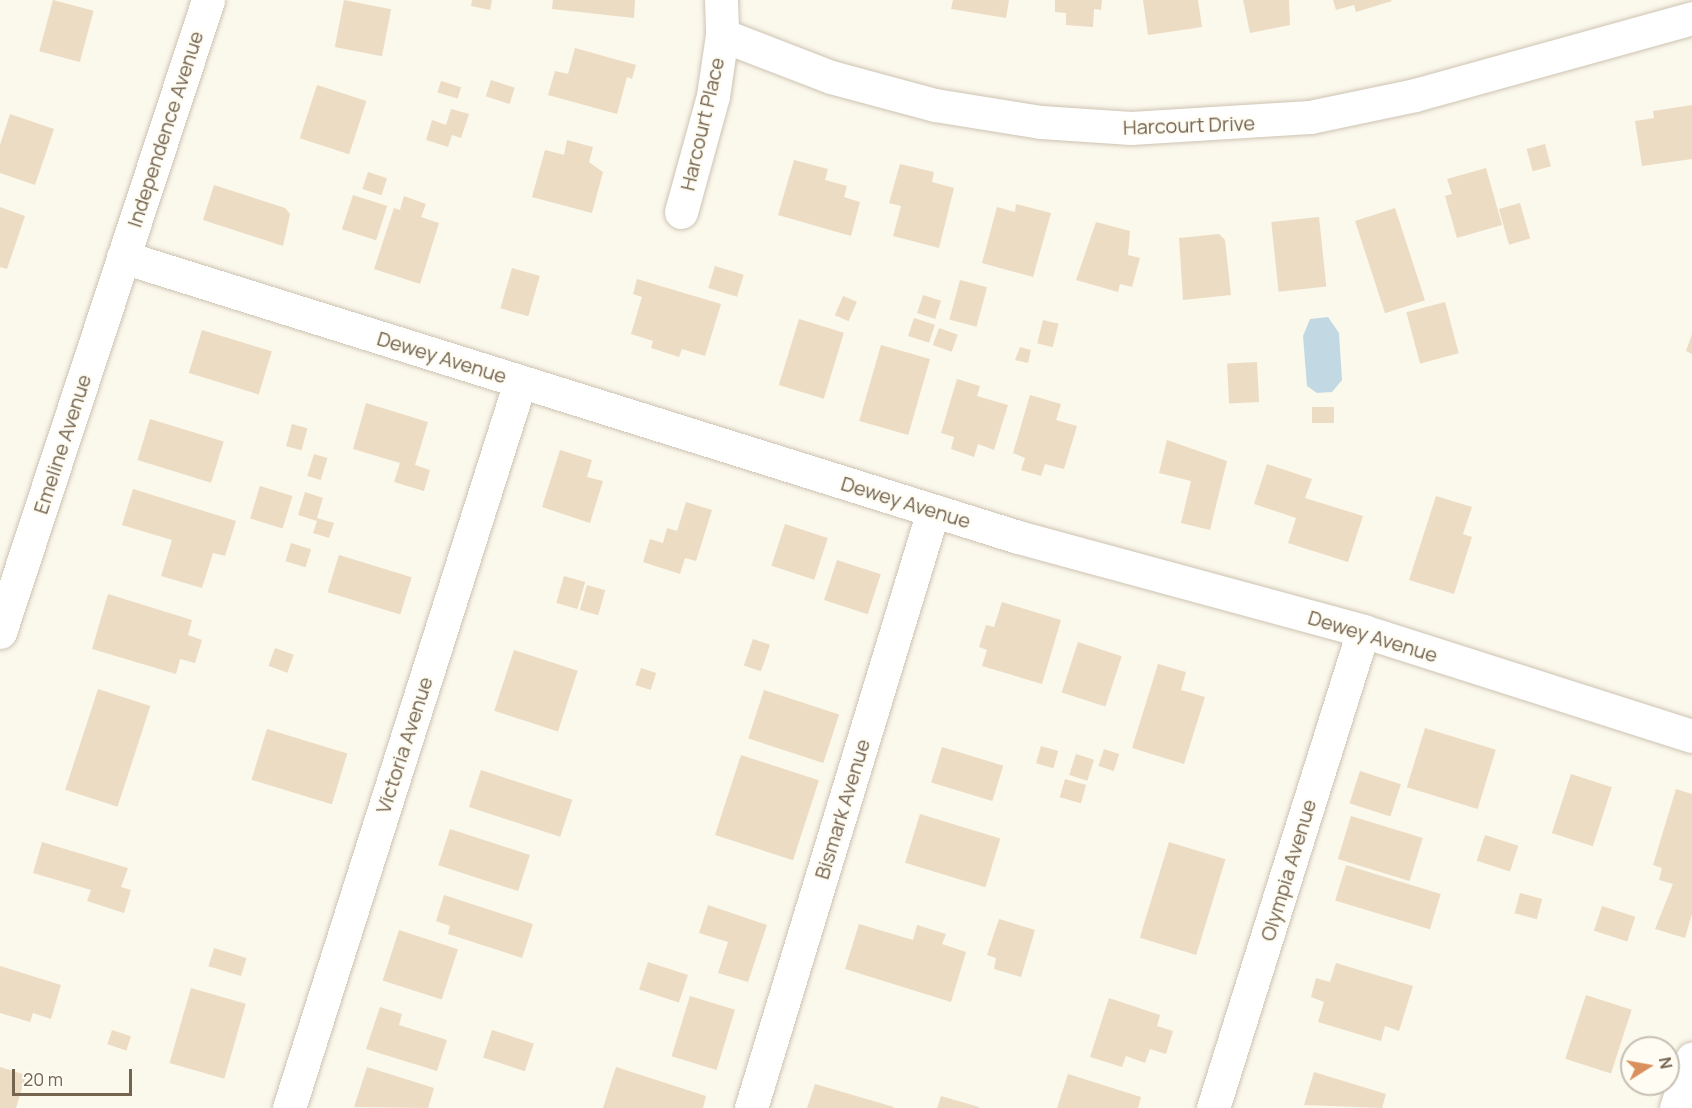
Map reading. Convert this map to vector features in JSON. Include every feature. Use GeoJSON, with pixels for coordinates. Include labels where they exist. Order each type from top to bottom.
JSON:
{"type":"FeatureCollection","features":[{"type":"Feature","properties":{"kind":"street","name":"Independence Avenue"},"geometry":{"type":"LineString","coordinates":[[123,257],[208,0]]}},
{"type":"Feature","properties":{"kind":"street"},"geometry":{"type":"LineString","coordinates":[[721,0],[722,35]]}},
{"type":"Feature","properties":{"kind":"street","name":"Harcourt Drive"},"geometry":{"type":"LineString","coordinates":[[722,35],[831,77],[935,105],[1041,122],[1131,129],[1310,117],[1415,95],[1692,18]]}},
{"type":"Feature","properties":{"kind":"street","name":"Harcourt Place"},"geometry":{"type":"LineString","coordinates":[[681,212],[713,96],[722,35]]}},
{"type":"Feature","properties":{"kind":"street","name":"Dewey Avenue"},"geometry":{"type":"LineString","coordinates":[[123,257],[933,511],[1363,632],[1692,736]]}},
{"type":"Feature","properties":{"kind":"street","name":"Emeline Avenue"},"geometry":{"type":"LineString","coordinates":[[0,632],[123,257]]}},
{"type":"Feature","properties":{"kind":"street","name":"Victoria Avenue"},"geometry":{"type":"LineString","coordinates":[[289,1108],[520,382]]}},
{"type":"Feature","properties":{"kind":"street","name":"Bismark Avenue"},"geometry":{"type":"LineString","coordinates":[[751,1108],[933,511]]}},
{"type":"Feature","properties":{"kind":"street","name":"Olympia Avenue"},"geometry":{"type":"LineString","coordinates":[[1213,1108],[1363,632]]}},
{"type":"Feature","properties":{"kind":"street"},"geometry":{"type":"LineString","coordinates":[[1676,1108],[1692,1059]]}},
{"type":"Feature","properties":{"kind":"water"},"geometry":{"type":"Polygon","coordinates":[[[1328,317],[1339,333],[1342,380],[1332,392],[1317,393],[1307,386],[1303,336],[1310,319],[1328,317]]]}},
{"type":"Feature","properties":{"kind":"building"},"geometry":{"type":"Polygon","coordinates":[[[53,0],[94,11],[80,62],[39,51],[53,0]]]}},
{"type":"Feature","properties":{"kind":"building"},"geometry":{"type":"Polygon","coordinates":[[[344,0],[391,9],[382,56],[335,47],[344,0]]]}},
{"type":"Feature","properties":{"kind":"building"},"geometry":{"type":"Polygon","coordinates":[[[472,0],[492,0],[490,10],[471,6],[472,0]]]}},
{"type":"Feature","properties":{"kind":"building"},"geometry":{"type":"Polygon","coordinates":[[[553,0],[635,0],[634,18],[552,9],[553,0]]]}},
{"type":"Feature","properties":{"kind":"building"},"geometry":{"type":"Polygon","coordinates":[[[953,0],[1009,0],[1006,18],[951,9],[953,0]]]}},
{"type":"Feature","properties":{"kind":"building"},"geometry":{"type":"Polygon","coordinates":[[[1055,0],[1102,0],[1101,10],[1094,9],[1093,27],[1066,25],[1066,13],[1055,12],[1055,0]]]}},
{"type":"Feature","properties":{"kind":"building"},"geometry":{"type":"Polygon","coordinates":[[[1143,0],[1198,0],[1202,27],[1148,35],[1143,0]]]}},
{"type":"Feature","properties":{"kind":"building"},"geometry":{"type":"Polygon","coordinates":[[[1243,0],[1289,0],[1290,25],[1250,33],[1243,0]]]}},
{"type":"Feature","properties":{"kind":"building"},"geometry":{"type":"Polygon","coordinates":[[[1333,0],[1392,1],[1356,12],[1354,5],[1336,10],[1333,0]]]}},
{"type":"Feature","properties":{"kind":"building"},"geometry":{"type":"Polygon","coordinates":[[[575,48],[636,65],[632,79],[627,77],[617,114],[548,95],[555,71],[568,74],[575,48]]]}},
{"type":"Feature","properties":{"kind":"building"},"geometry":{"type":"Polygon","coordinates":[[[491,80],[515,88],[510,104],[486,96],[491,80]]]}},
{"type":"Feature","properties":{"kind":"building"},"geometry":{"type":"Polygon","coordinates":[[[441,81],[461,87],[458,99],[437,92],[441,81]]]}},
{"type":"Feature","properties":{"kind":"building"},"geometry":{"type":"Polygon","coordinates":[[[317,85],[366,101],[349,154],[300,138],[317,85]]]}},
{"type":"Feature","properties":{"kind":"building"},"geometry":{"type":"Polygon","coordinates":[[[1692,105],[1692,159],[1642,166],[1635,121],[1654,118],[1653,111],[1692,105]]]}},
{"type":"Feature","properties":{"kind":"building"},"geometry":{"type":"Polygon","coordinates":[[[451,109],[469,114],[461,138],[452,135],[448,147],[426,140],[432,120],[446,125],[451,109]]]}},
{"type":"Feature","properties":{"kind":"building"},"geometry":{"type":"Polygon","coordinates":[[[10,114],[54,129],[35,185],[0,173],[0,145],[10,114]]]}},
{"type":"Feature","properties":{"kind":"building"},"geometry":{"type":"Polygon","coordinates":[[[567,140],[593,147],[589,162],[603,172],[592,213],[532,197],[545,150],[564,155],[567,140]]]}},
{"type":"Feature","properties":{"kind":"building"},"geometry":{"type":"Polygon","coordinates":[[[1545,144],[1551,166],[1533,171],[1527,149],[1545,144]]]}},
{"type":"Feature","properties":{"kind":"building"},"geometry":{"type":"Polygon","coordinates":[[[794,160],[828,169],[825,180],[847,186],[844,197],[860,202],[851,236],[778,215],[794,160]]]}},
{"type":"Feature","properties":{"kind":"building"},"geometry":{"type":"Polygon","coordinates":[[[900,164],[934,172],[932,182],[954,188],[939,248],[893,236],[901,206],[889,203],[900,164]]]}},
{"type":"Feature","properties":{"kind":"building"},"geometry":{"type":"Polygon","coordinates":[[[1486,168],[1502,225],[1457,238],[1445,196],[1452,194],[1447,179],[1486,168]]]}},
{"type":"Feature","properties":{"kind":"building"},"geometry":{"type":"Polygon","coordinates":[[[368,172],[387,178],[381,195],[362,189],[368,172]]]}},
{"type":"Feature","properties":{"kind":"building"},"geometry":{"type":"Polygon","coordinates":[[[214,185],[285,208],[290,214],[283,246],[203,220],[214,185]]]}},
{"type":"Feature","properties":{"kind":"building"},"geometry":{"type":"Polygon","coordinates":[[[353,195],[387,206],[376,240],[342,229],[353,195]]]}},
{"type":"Feature","properties":{"kind":"building"},"geometry":{"type":"Polygon","coordinates":[[[404,196],[426,204],[421,217],[439,223],[420,284],[374,269],[394,208],[400,210],[404,196]]]}},
{"type":"Feature","properties":{"kind":"building"},"geometry":{"type":"Polygon","coordinates":[[[1520,203],[1530,239],[1509,245],[1499,209],[1520,203]]]}},
{"type":"Feature","properties":{"kind":"building"},"geometry":{"type":"Polygon","coordinates":[[[1016,204],[1051,213],[1033,277],[982,263],[997,207],[1015,212],[1016,204]]]}},
{"type":"Feature","properties":{"kind":"building"},"geometry":{"type":"Polygon","coordinates":[[[0,207],[25,216],[7,269],[0,267],[0,207]]]}},
{"type":"Feature","properties":{"kind":"building"},"geometry":{"type":"Polygon","coordinates":[[[1395,208],[1425,300],[1385,313],[1355,221],[1395,208]]]}},
{"type":"Feature","properties":{"kind":"building"},"geometry":{"type":"Polygon","coordinates":[[[1319,217],[1326,287],[1279,292],[1271,222],[1319,217]]]}},
{"type":"Feature","properties":{"kind":"building"},"geometry":{"type":"Polygon","coordinates":[[[1096,222],[1130,231],[1128,255],[1140,258],[1132,287],[1120,284],[1118,292],[1076,280],[1096,222]]]}},
{"type":"Feature","properties":{"kind":"building"},"geometry":{"type":"Polygon","coordinates":[[[1219,234],[1225,240],[1231,295],[1183,300],[1179,238],[1219,234]]]}},
{"type":"Feature","properties":{"kind":"building"},"geometry":{"type":"Polygon","coordinates":[[[715,266],[744,275],[737,297],[708,288],[715,266]]]}},
{"type":"Feature","properties":{"kind":"building"},"geometry":{"type":"Polygon","coordinates":[[[512,268],[540,276],[528,316],[500,308],[512,268]]]}},
{"type":"Feature","properties":{"kind":"building"},"geometry":{"type":"Polygon","coordinates":[[[637,279],[721,304],[705,356],[682,349],[679,357],[651,348],[653,341],[631,334],[642,297],[633,294],[637,279]]]}},
{"type":"Feature","properties":{"kind":"building"},"geometry":{"type":"Polygon","coordinates":[[[960,280],[987,287],[976,327],[949,320],[960,280]]]}},
{"type":"Feature","properties":{"kind":"building"},"geometry":{"type":"Polygon","coordinates":[[[923,295],[941,301],[935,319],[917,313],[923,295]]]}},
{"type":"Feature","properties":{"kind":"building"},"geometry":{"type":"Polygon","coordinates":[[[843,296],[857,302],[849,321],[835,315],[843,296]]]}},
{"type":"Feature","properties":{"kind":"building"},"geometry":{"type":"Polygon","coordinates":[[[1445,302],[1459,353],[1420,364],[1406,312],[1445,302]]]}},
{"type":"Feature","properties":{"kind":"building"},"geometry":{"type":"Polygon","coordinates":[[[914,318],[935,325],[929,343],[908,336],[914,318]]]}},
{"type":"Feature","properties":{"kind":"building"},"geometry":{"type":"Polygon","coordinates":[[[799,319],[844,333],[824,399],[779,385],[799,319]]]}},
{"type":"Feature","properties":{"kind":"building"},"geometry":{"type":"Polygon","coordinates":[[[1043,320],[1059,324],[1053,347],[1037,343],[1043,320]]]}},
{"type":"Feature","properties":{"kind":"building"},"geometry":{"type":"Polygon","coordinates":[[[939,328],[958,335],[952,352],[933,345],[939,328]]]}},
{"type":"Feature","properties":{"kind":"building"},"geometry":{"type":"Polygon","coordinates":[[[202,330],[272,351],[259,394],[189,373],[202,330]]]}},
{"type":"Feature","properties":{"kind":"building"},"geometry":{"type":"Polygon","coordinates":[[[1692,334],[1692,354],[1686,351],[1692,334]]]}},
{"type":"Feature","properties":{"kind":"building"},"geometry":{"type":"Polygon","coordinates":[[[881,345],[930,359],[908,435],[859,421],[881,345]]]}},
{"type":"Feature","properties":{"kind":"building"},"geometry":{"type":"Polygon","coordinates":[[[1020,347],[1031,350],[1028,363],[1015,360],[1020,347]]]}},
{"type":"Feature","properties":{"kind":"building"},"geometry":{"type":"Polygon","coordinates":[[[1257,362],[1259,402],[1229,404],[1227,364],[1257,362]]]}},
{"type":"Feature","properties":{"kind":"building"},"geometry":{"type":"Polygon","coordinates":[[[957,379],[980,386],[977,396],[1008,405],[994,450],[978,444],[974,457],[951,449],[954,437],[941,433],[957,379]]]}},
{"type":"Feature","properties":{"kind":"building"},"geometry":{"type":"Polygon","coordinates":[[[1030,395],[1061,404],[1056,420],[1077,426],[1064,469],[1045,464],[1041,476],[1021,470],[1025,458],[1013,453],[1030,395]]]}},
{"type":"Feature","properties":{"kind":"building"},"geometry":{"type":"Polygon","coordinates":[[[366,403],[428,422],[415,465],[430,470],[424,491],[394,482],[400,463],[353,449],[366,403]]]}},
{"type":"Feature","properties":{"kind":"building"},"geometry":{"type":"Polygon","coordinates":[[[1312,407],[1334,407],[1334,423],[1312,423],[1312,407]]]}},
{"type":"Feature","properties":{"kind":"building"},"geometry":{"type":"Polygon","coordinates":[[[150,419],[224,442],[211,483],[137,460],[150,419]]]}},
{"type":"Feature","properties":{"kind":"building"},"geometry":{"type":"Polygon","coordinates":[[[292,424],[307,428],[302,450],[286,446],[292,424]]]}},
{"type":"Feature","properties":{"kind":"building"},"geometry":{"type":"Polygon","coordinates":[[[1167,440],[1227,461],[1210,530],[1181,523],[1191,481],[1159,473],[1167,440]]]}},
{"type":"Feature","properties":{"kind":"building"},"geometry":{"type":"Polygon","coordinates":[[[560,450],[592,460],[587,477],[603,481],[590,523],[542,507],[560,450]]]}},
{"type":"Feature","properties":{"kind":"building"},"geometry":{"type":"Polygon","coordinates":[[[314,454],[327,458],[321,480],[307,476],[314,454]]]}},
{"type":"Feature","properties":{"kind":"building"},"geometry":{"type":"Polygon","coordinates":[[[1267,464],[1312,479],[1305,498],[1363,516],[1348,562],[1288,543],[1296,518],[1254,504],[1267,464]]]}},
{"type":"Feature","properties":{"kind":"building"},"geometry":{"type":"Polygon","coordinates":[[[260,486],[293,496],[283,528],[250,519],[260,486]]]}},
{"type":"Feature","properties":{"kind":"building"},"geometry":{"type":"Polygon","coordinates":[[[133,489],[236,521],[225,556],[213,553],[202,588],[161,576],[172,540],[122,525],[133,489]]]}},
{"type":"Feature","properties":{"kind":"building"},"geometry":{"type":"Polygon","coordinates":[[[305,492],[323,498],[317,518],[334,523],[329,538],[313,533],[317,521],[298,515],[305,492]]]}},
{"type":"Feature","properties":{"kind":"building"},"geometry":{"type":"Polygon","coordinates":[[[1436,496],[1472,507],[1463,534],[1472,537],[1454,594],[1409,580],[1436,496]]]}},
{"type":"Feature","properties":{"kind":"building"},"geometry":{"type":"Polygon","coordinates":[[[686,502],[712,510],[696,561],[685,558],[680,574],[643,562],[650,539],[663,543],[667,528],[677,531],[686,502]]]}},
{"type":"Feature","properties":{"kind":"building"},"geometry":{"type":"Polygon","coordinates":[[[785,524],[828,538],[814,580],[771,566],[785,524]]]}},
{"type":"Feature","properties":{"kind":"building"},"geometry":{"type":"Polygon","coordinates":[[[291,543],[311,549],[306,567],[285,561],[291,543]]]}},
{"type":"Feature","properties":{"kind":"building"},"geometry":{"type":"Polygon","coordinates":[[[339,555],[412,577],[400,615],[328,592],[339,555]]]}},
{"type":"Feature","properties":{"kind":"building"},"geometry":{"type":"Polygon","coordinates":[[[837,560],[881,574],[868,614],[824,600],[837,560]]]}},
{"type":"Feature","properties":{"kind":"building"},"geometry":{"type":"Polygon","coordinates":[[[564,576],[585,582],[577,609],[556,603],[564,576]]]}},
{"type":"Feature","properties":{"kind":"building"},"geometry":{"type":"Polygon","coordinates":[[[587,585],[605,590],[598,615],[580,610],[587,585]]]}},
{"type":"Feature","properties":{"kind":"building"},"geometry":{"type":"Polygon","coordinates":[[[108,594],[192,620],[188,635],[202,640],[195,663],[180,659],[176,674],[92,649],[108,594]]]}},
{"type":"Feature","properties":{"kind":"building"},"geometry":{"type":"Polygon","coordinates":[[[1002,602],[1061,620],[1042,684],[982,666],[987,650],[979,647],[986,625],[994,627],[1002,602]]]}},
{"type":"Feature","properties":{"kind":"building"},"geometry":{"type":"Polygon","coordinates":[[[753,639],[770,645],[761,671],[744,665],[753,639]]]}},
{"type":"Feature","properties":{"kind":"building"},"geometry":{"type":"Polygon","coordinates":[[[1078,642],[1122,656],[1105,707],[1062,692],[1078,642]]]}},
{"type":"Feature","properties":{"kind":"building"},"geometry":{"type":"Polygon","coordinates":[[[275,648],[294,655],[287,673],[269,666],[275,648]]]}},
{"type":"Feature","properties":{"kind":"building"},"geometry":{"type":"Polygon","coordinates":[[[514,650],[578,671],[558,732],[494,711],[514,650]]]}},
{"type":"Feature","properties":{"kind":"building"},"geometry":{"type":"Polygon","coordinates":[[[1158,664],[1186,672],[1181,690],[1205,697],[1184,764],[1132,748],[1158,664]]]}},
{"type":"Feature","properties":{"kind":"building"},"geometry":{"type":"Polygon","coordinates":[[[641,668],[656,673],[651,690],[635,685],[641,668]]]}},
{"type":"Feature","properties":{"kind":"building"},"geometry":{"type":"Polygon","coordinates":[[[98,689],[150,706],[118,807],[65,790],[98,689]]]}},
{"type":"Feature","properties":{"kind":"building"},"geometry":{"type":"Polygon","coordinates":[[[764,690],[839,714],[823,763],[748,739],[764,690]]]}},
{"type":"Feature","properties":{"kind":"building"},"geometry":{"type":"Polygon","coordinates":[[[1425,728],[1496,750],[1478,809],[1407,787],[1425,728]]]}},
{"type":"Feature","properties":{"kind":"building"},"geometry":{"type":"Polygon","coordinates":[[[267,729],[347,754],[332,804],[252,780],[267,729]]]}},
{"type":"Feature","properties":{"kind":"building"},"geometry":{"type":"Polygon","coordinates":[[[1041,746],[1058,751],[1053,768],[1036,763],[1041,746]]]}},
{"type":"Feature","properties":{"kind":"building"},"geometry":{"type":"Polygon","coordinates":[[[942,747],[1003,766],[992,801],[931,782],[942,747]]]}},
{"type":"Feature","properties":{"kind":"building"},"geometry":{"type":"Polygon","coordinates":[[[1104,749],[1119,754],[1114,771],[1098,766],[1104,749]]]}},
{"type":"Feature","properties":{"kind":"building"},"geometry":{"type":"Polygon","coordinates":[[[1076,754],[1094,760],[1087,781],[1069,775],[1076,754]]]}},
{"type":"Feature","properties":{"kind":"building"},"geometry":{"type":"Polygon","coordinates":[[[741,755],[819,780],[793,860],[715,835],[741,755]]]}},
{"type":"Feature","properties":{"kind":"building"},"geometry":{"type":"Polygon","coordinates":[[[481,770],[572,800],[560,837],[469,807],[481,770]]]}},
{"type":"Feature","properties":{"kind":"building"},"geometry":{"type":"Polygon","coordinates":[[[1360,771],[1401,784],[1390,817],[1349,803],[1360,771]]]}},
{"type":"Feature","properties":{"kind":"building"},"geometry":{"type":"Polygon","coordinates":[[[1571,774],[1612,787],[1593,846],[1552,833],[1571,774]]]}},
{"type":"Feature","properties":{"kind":"building"},"geometry":{"type":"Polygon","coordinates":[[[1065,779],[1086,785],[1081,803],[1060,797],[1065,779]]]}},
{"type":"Feature","properties":{"kind":"building"},"geometry":{"type":"Polygon","coordinates":[[[1676,789],[1692,794],[1692,914],[1685,938],[1655,929],[1673,884],[1659,880],[1662,868],[1653,865],[1676,789]]]}},
{"type":"Feature","properties":{"kind":"building"},"geometry":{"type":"Polygon","coordinates":[[[920,814],[1000,839],[985,887],[905,863],[920,814]]]}},
{"type":"Feature","properties":{"kind":"building"},"geometry":{"type":"Polygon","coordinates":[[[1351,816],[1423,838],[1410,881],[1338,859],[1351,816]]]}},
{"type":"Feature","properties":{"kind":"building"},"geometry":{"type":"Polygon","coordinates":[[[450,829],[530,855],[518,891],[438,865],[450,829]]]}},
{"type":"Feature","properties":{"kind":"building"},"geometry":{"type":"Polygon","coordinates":[[[1485,835],[1518,846],[1510,871],[1477,861],[1485,835]]]}},
{"type":"Feature","properties":{"kind":"building"},"geometry":{"type":"Polygon","coordinates":[[[42,842],[128,868],[121,887],[131,890],[124,913],[87,901],[91,890],[33,873],[42,842]]]}},
{"type":"Feature","properties":{"kind":"building"},"geometry":{"type":"Polygon","coordinates":[[[1169,842],[1225,859],[1196,955],[1140,938],[1169,842]]]}},
{"type":"Feature","properties":{"kind":"building"},"geometry":{"type":"Polygon","coordinates":[[[1346,865],[1441,894],[1430,929],[1335,900],[1346,865]]]}},
{"type":"Feature","properties":{"kind":"building"},"geometry":{"type":"Polygon","coordinates":[[[1520,893],[1542,899],[1537,919],[1515,913],[1520,893]]]}},
{"type":"Feature","properties":{"kind":"building"},"geometry":{"type":"Polygon","coordinates":[[[444,895],[533,924],[522,958],[448,934],[450,926],[436,921],[444,895]]]}},
{"type":"Feature","properties":{"kind":"building"},"geometry":{"type":"Polygon","coordinates":[[[708,905],[767,925],[748,982],[718,973],[728,942],[699,933],[708,905]]]}},
{"type":"Feature","properties":{"kind":"building"},"geometry":{"type":"Polygon","coordinates":[[[1602,906],[1635,917],[1627,942],[1594,931],[1602,906]]]}},
{"type":"Feature","properties":{"kind":"building"},"geometry":{"type":"Polygon","coordinates":[[[999,919],[1035,930],[1021,977],[994,969],[996,958],[987,955],[999,919]]]}},
{"type":"Feature","properties":{"kind":"building"},"geometry":{"type":"Polygon","coordinates":[[[859,924],[913,940],[917,925],[946,934],[942,944],[966,952],[951,1002],[845,969],[859,924]]]}},
{"type":"Feature","properties":{"kind":"building"},"geometry":{"type":"Polygon","coordinates":[[[399,930],[458,949],[442,1000],[383,980],[399,930]]]}},
{"type":"Feature","properties":{"kind":"building"},"geometry":{"type":"Polygon","coordinates":[[[214,948],[247,958],[241,976],[208,966],[214,948]]]}},
{"type":"Feature","properties":{"kind":"building"},"geometry":{"type":"Polygon","coordinates":[[[648,962],[688,975],[679,1003],[639,990],[648,962]]]}},
{"type":"Feature","properties":{"kind":"building"},"geometry":{"type":"Polygon","coordinates":[[[1336,963],[1413,986],[1399,1031],[1385,1026],[1381,1041],[1318,1022],[1324,1002],[1311,997],[1316,978],[1330,982],[1336,963]]]}},
{"type":"Feature","properties":{"kind":"building"},"geometry":{"type":"Polygon","coordinates":[[[0,966],[61,985],[51,1019],[33,1013],[30,1022],[0,1013],[0,966]]]}},
{"type":"Feature","properties":{"kind":"building"},"geometry":{"type":"Polygon","coordinates":[[[191,988],[246,1004],[224,1079],[170,1063],[191,988]]]}},
{"type":"Feature","properties":{"kind":"building"},"geometry":{"type":"Polygon","coordinates":[[[1586,995],[1632,1010],[1623,1036],[1620,1036],[1620,1046],[1611,1074],[1565,1059],[1586,995]]]}},
{"type":"Feature","properties":{"kind":"building"},"geometry":{"type":"Polygon","coordinates":[[[690,996],[735,1010],[717,1070],[672,1056],[690,996]]]}},
{"type":"Feature","properties":{"kind":"building"},"geometry":{"type":"Polygon","coordinates":[[[1109,998],[1160,1015],[1157,1026],[1173,1031],[1166,1054],[1150,1049],[1145,1063],[1126,1056],[1122,1067],[1090,1057],[1109,998]]]}},
{"type":"Feature","properties":{"kind":"building"},"geometry":{"type":"Polygon","coordinates":[[[380,1007],[402,1014],[399,1025],[447,1040],[437,1071],[366,1049],[380,1007]]]}},
{"type":"Feature","properties":{"kind":"building"},"geometry":{"type":"Polygon","coordinates":[[[112,1030],[131,1036],[126,1050],[107,1044],[112,1030]]]}},
{"type":"Feature","properties":{"kind":"building"},"geometry":{"type":"Polygon","coordinates":[[[492,1030],[534,1044],[525,1071],[483,1058],[492,1030]]]}},
{"type":"Feature","properties":{"kind":"building"},"geometry":{"type":"Polygon","coordinates":[[[0,1067],[26,1075],[16,1108],[0,1108],[0,1067]]]}},
{"type":"Feature","properties":{"kind":"building"},"geometry":{"type":"Polygon","coordinates":[[[367,1067],[434,1088],[428,1108],[354,1107],[367,1067]]]}},
{"type":"Feature","properties":{"kind":"building"},"geometry":{"type":"Polygon","coordinates":[[[616,1067],[706,1096],[703,1108],[603,1108],[616,1067]]]}},
{"type":"Feature","properties":{"kind":"building"},"geometry":{"type":"Polygon","coordinates":[[[1314,1072],[1386,1094],[1382,1108],[1304,1105],[1314,1072]]]}},
{"type":"Feature","properties":{"kind":"building"},"geometry":{"type":"Polygon","coordinates":[[[1068,1074],[1141,1097],[1138,1108],[1057,1108],[1068,1074]]]}},
{"type":"Feature","properties":{"kind":"building"},"geometry":{"type":"Polygon","coordinates":[[[815,1084],[894,1107],[807,1108],[815,1084]]]}},
{"type":"Feature","properties":{"kind":"building"},"geometry":{"type":"Polygon","coordinates":[[[941,1096],[979,1107],[979,1108],[937,1108],[941,1096]]]}}]}
